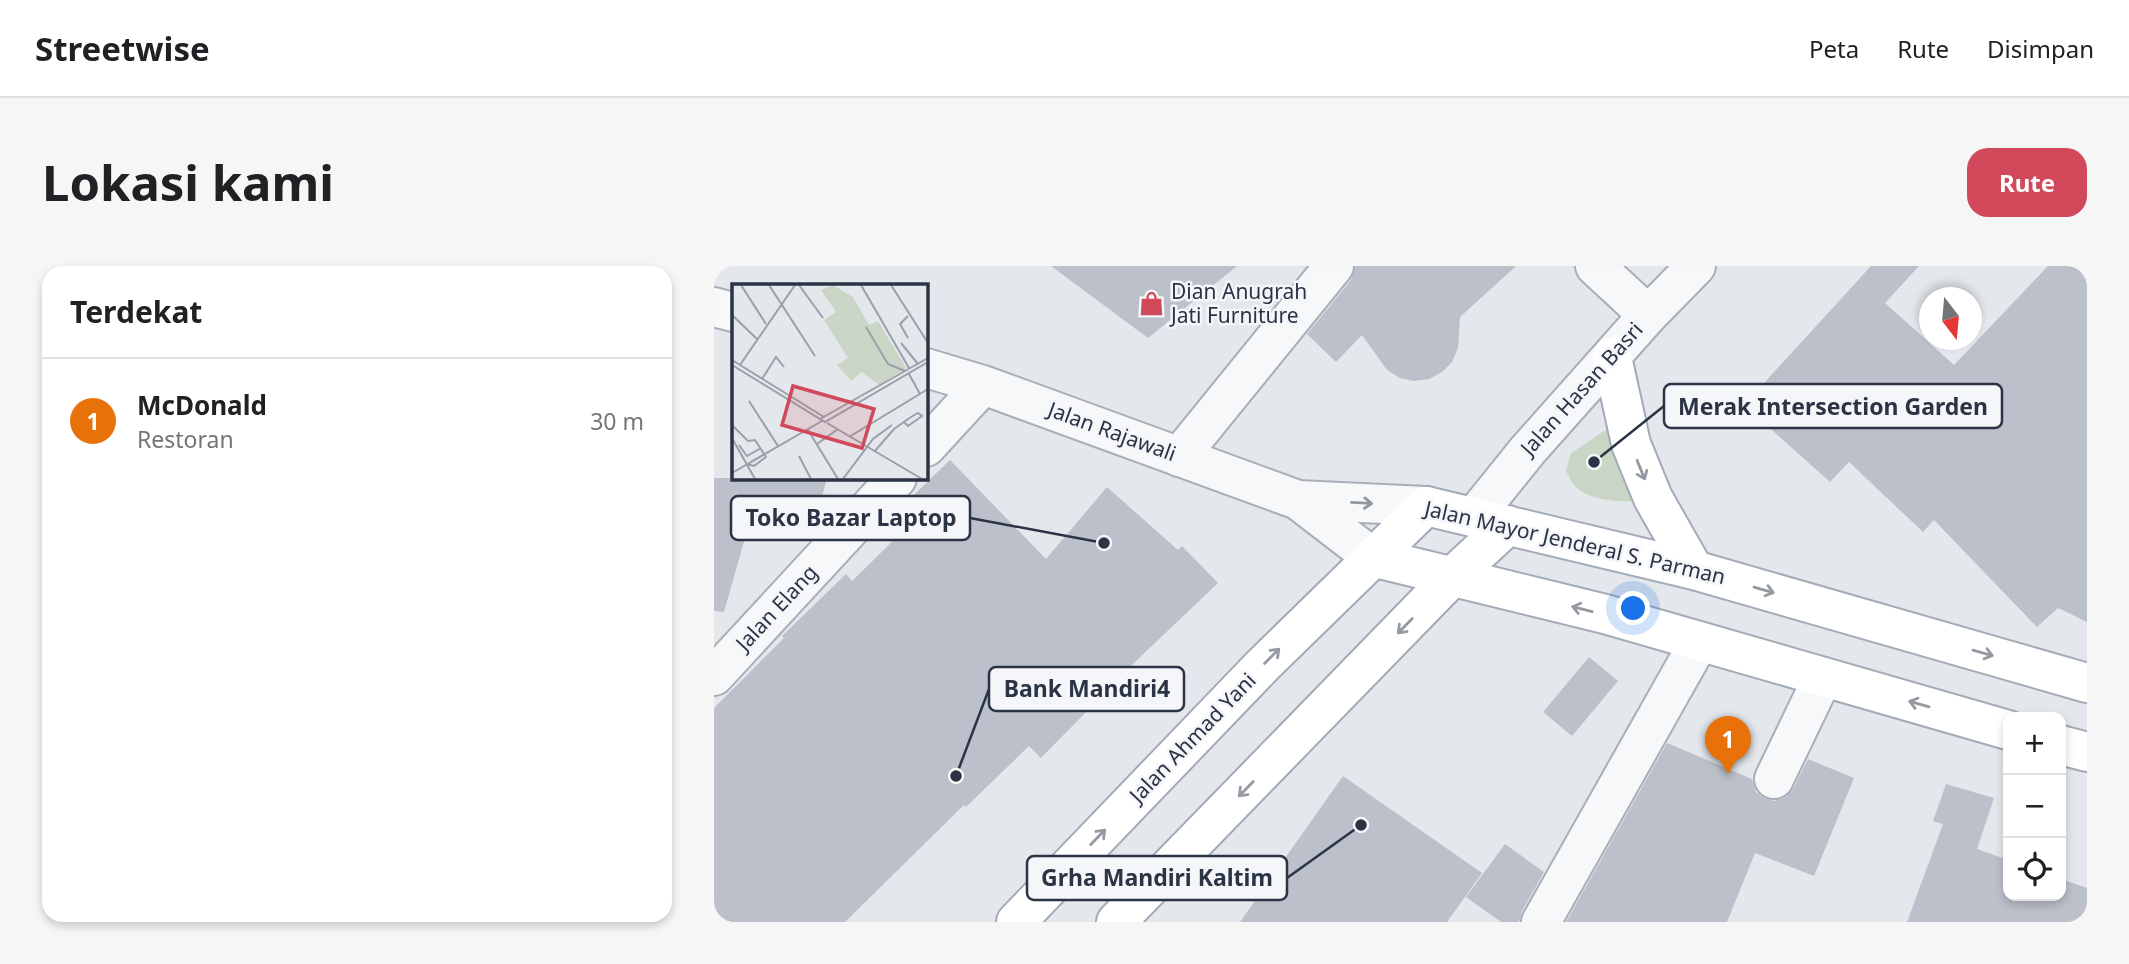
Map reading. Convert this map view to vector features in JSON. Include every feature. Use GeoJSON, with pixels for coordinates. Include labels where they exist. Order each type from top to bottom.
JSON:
{"type":"FeatureCollection","features":[{"type":"Feature","properties":{"kind":"main road"},"geometry":{"type":"LineString","coordinates":[[1612,357],[1631,444],[1653,498],[1694,570]]}},
{"type":"Feature","properties":{"kind":"main road","name":"Jalan Mayor Jenderal S. Parman"},"geometry":{"type":"LineString","coordinates":[[1426,506],[1694,570],[2087,683]]}},
{"type":"Feature","properties":{"kind":"main road","name":"Jalan Ahmad Yani"},"geometry":{"type":"LineString","coordinates":[[1016,922],[1253,675],[1426,506]]}},
{"type":"Feature","properties":{"kind":"main road"},"geometry":{"type":"LineString","coordinates":[[1116,922],[1452,577],[1491,521]]}},
{"type":"Feature","properties":{"kind":"main road"},"geometry":{"type":"LineString","coordinates":[[1372,557],[1605,614],[2003,729]]}},
{"type":"Feature","properties":{"kind":"main road"},"geometry":{"type":"LineString","coordinates":[[2066,746],[2087,752]]}},
{"type":"Feature","properties":{"kind":"street"},"geometry":{"type":"LineString","coordinates":[[1179,457],[1334,266]]}},
{"type":"Feature","properties":{"kind":"street"},"geometry":{"type":"LineString","coordinates":[[1595,266],[1648,314]]}},
{"type":"Feature","properties":{"kind":"street","name":"Jalan Hasan Basri"},"geometry":{"type":"LineString","coordinates":[[1491,521],[1528,450],[1648,314],[1696,266]]}},
{"type":"Feature","properties":{"kind":"street"},"geometry":{"type":"LineString","coordinates":[[714,306],[732,312]]}},
{"type":"Feature","properties":{"kind":"street","name":"Jalan Rajawali"},"geometry":{"type":"LineString","coordinates":[[928,369],[983,385],[1298,499]]}},
{"type":"Feature","properties":{"kind":"street"},"geometry":{"type":"LineString","coordinates":[[928,445],[983,385]]}},
{"type":"Feature","properties":{"kind":"street","name":"Jalan Elang"},"geometry":{"type":"LineString","coordinates":[[714,676],[895,480]]}},
{"type":"Feature","properties":{"kind":"street"},"geometry":{"type":"LineString","coordinates":[[1298,499],[1372,557]]}},
{"type":"Feature","properties":{"kind":"street","name":"Jalan Mayor Jenderal S. Parman"},"geometry":{"type":"LineString","coordinates":[[1298,499],[1426,506]]}},
{"type":"Feature","properties":{"kind":"street"},"geometry":{"type":"LineString","coordinates":[[1541,922],[1699,642]]}},
{"type":"Feature","properties":{"kind":"street"},"geometry":{"type":"LineString","coordinates":[[1774,779],[1823,677]]}},
{"type":"Feature","properties":{"kind":"green space"},"geometry":{"type":"Polygon","coordinates":[[[1609,428],[1644,501],[1617,501],[1589,495],[1575,486],[1566,471],[1571,453],[1609,428]]]}},
{"type":"Feature","properties":{"kind":"building"},"geometry":{"type":"Polygon","coordinates":[[[1051,266],[1237,266],[1148,338],[1051,266]]]}},
{"type":"Feature","properties":{"kind":"building"},"geometry":{"type":"Polygon","coordinates":[[[1355,266],[1516,266],[1460,317],[1458,348],[1452,362],[1429,379],[1414,381],[1400,378],[1387,370],[1362,335],[1336,362],[1307,334],[1351,280],[1355,266]]]}},
{"type":"Feature","properties":{"kind":"building"},"geometry":{"type":"Polygon","coordinates":[[[1871,266],[1919,266],[1885,303],[1919,334],[1919,350],[1937,350],[1954,365],[1968,350],[1982,350],[1982,336],[2048,266],[2087,266],[2087,622],[2058,608],[2037,627],[1934,520],[1923,532],[1849,462],[1830,482],[1744,405],[1871,266]]]}},
{"type":"Feature","properties":{"kind":"building"},"geometry":{"type":"Polygon","coordinates":[[[950,460],[1046,559],[1107,487],[1178,550],[1182,546],[1218,583],[1137,660],[1041,758],[1029,746],[966,807],[964,805],[845,922],[714,922],[714,708],[846,574],[852,581],[902,532],[889,519],[950,460]]]}},
{"type":"Feature","properties":{"kind":"building"},"geometry":{"type":"Polygon","coordinates":[[[714,478],[826,480],[816,520],[755,503],[724,612],[714,611],[714,478]]]}},
{"type":"Feature","properties":{"kind":"building"},"geometry":{"type":"Polygon","coordinates":[[[1589,657],[1618,681],[1572,736],[1543,712],[1589,657]]]}},
{"type":"Feature","properties":{"kind":"building"},"geometry":{"type":"Polygon","coordinates":[[[1667,743],[1752,779],[1756,792],[1775,801],[1786,797],[1793,789],[1808,759],[1854,778],[1814,876],[1755,853],[1727,922],[1566,922],[1667,743]]]}},
{"type":"Feature","properties":{"kind":"building"},"geometry":{"type":"Polygon","coordinates":[[[1343,776],[1482,873],[1447,922],[1240,922],[1343,776]]]}},
{"type":"Feature","properties":{"kind":"building"},"geometry":{"type":"Polygon","coordinates":[[[1946,784],[1994,798],[1977,849],[2003,858],[2003,901],[2066,901],[2066,881],[2087,888],[2087,922],[1907,922],[1943,824],[1933,821],[1946,784]]]}},
{"type":"Feature","properties":{"kind":"building"},"geometry":{"type":"Polygon","coordinates":[[[1505,844],[1544,872],[1522,911],[1519,922],[1501,922],[1466,897],[1505,844]]]}},
{"type":"Feature","properties":{"kind":"place","name":"Dian Anugrah Jati Furniture"},"geometry":{"type":"Point","coordinates":[1151,304]}},
{"type":"Feature","properties":{"kind":"place","name":"Merak Intersection Garden"},"geometry":{"type":"Point","coordinates":[1594,462]}},
{"type":"Feature","properties":{"kind":"place","name":"Toko Bazar Laptop"},"geometry":{"type":"Point","coordinates":[1104,543]}},
{"type":"Feature","properties":{"kind":"place","name":"McDonald"},"geometry":{"type":"Point","coordinates":[1728,774]}},
{"type":"Feature","properties":{"kind":"place","name":"Bank Mandiri4"},"geometry":{"type":"Point","coordinates":[956,776]}},
{"type":"Feature","properties":{"kind":"place","name":"Grha Mandiri Kaltim"},"geometry":{"type":"Point","coordinates":[1361,825]}}]}
